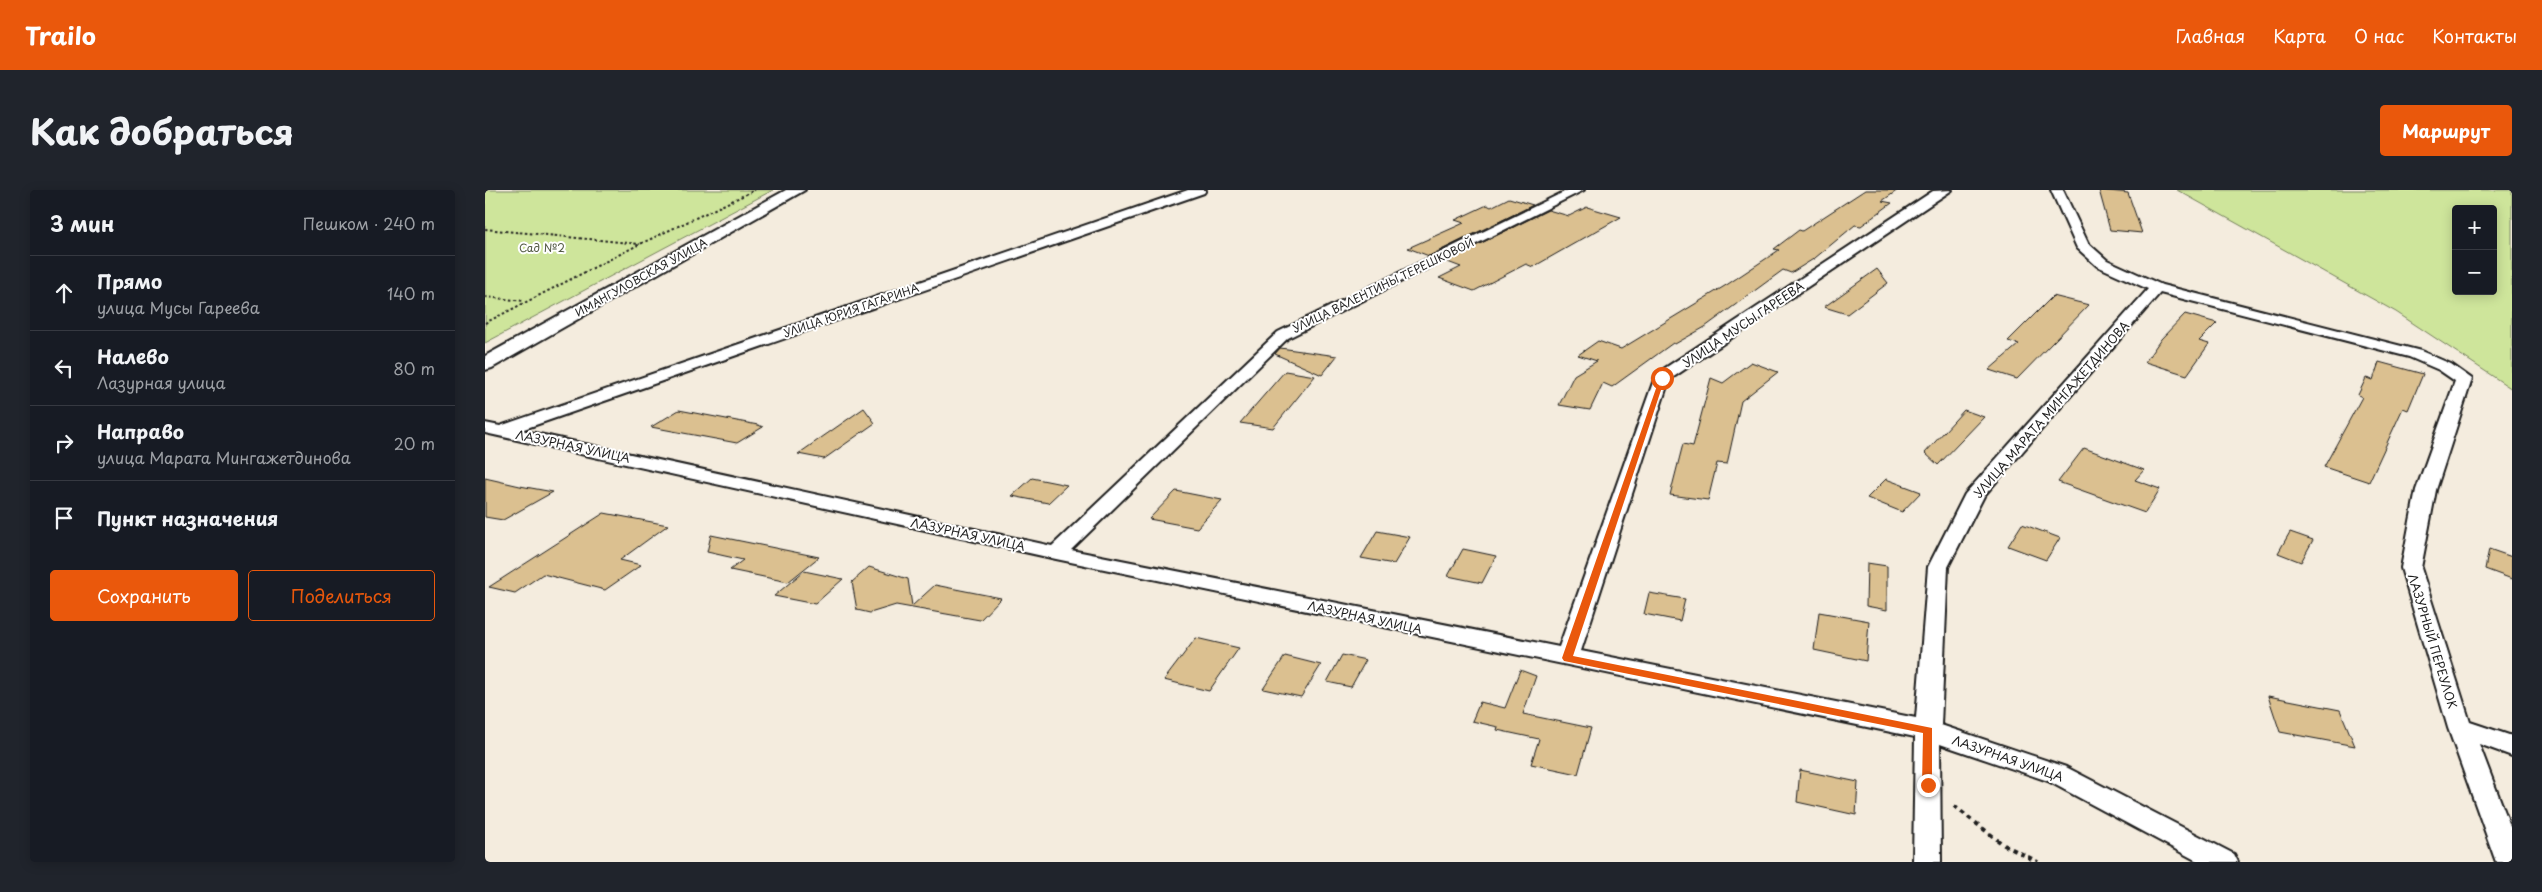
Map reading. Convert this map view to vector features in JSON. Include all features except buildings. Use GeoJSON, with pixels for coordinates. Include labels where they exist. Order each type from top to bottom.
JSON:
{"type":"FeatureCollection","features":[{"type":"Feature","properties":{"kind":"street","name":"ИМАНГУЛОВСКАЯ УЛИЦА"},"geometry":{"type":"LineString","coordinates":[[485,364],[797,190]]}},
{"type":"Feature","properties":{"kind":"street","name":"УЛИЦА ЮРИЯ ГАГАРИНА"},"geometry":{"type":"LineString","coordinates":[[491,431],[1200,190]]}},
{"type":"Feature","properties":{"kind":"street","name":"УЛИЦА ВАЛЕНТИНЫ ТЕРЕШКОВОЙ"},"geometry":{"type":"LineString","coordinates":[[1056,553],[1283,335],[1578,190]]}},
{"type":"Feature","properties":{"kind":"street","name":"УЛИЦА МУСЫ ГАРЕЕВА"},"geometry":{"type":"LineString","coordinates":[[1567,658],[1662,378],[1937,194],[1946,190]]}},
{"type":"Feature","properties":{"kind":"street"},"geometry":{"type":"LineString","coordinates":[[2057,190],[2082,245],[2102,263],[2157,288]]}},
{"type":"Feature","properties":{"kind":"street","name":"ЛАЗУРНЫЙ ПЕРЕУЛОК"},"geometry":{"type":"LineString","coordinates":[[2157,288],[2229,308],[2415,354],[2445,367],[2464,379],[2426,490],[2411,568],[2460,728],[2510,862]]}},
{"type":"Feature","properties":{"kind":"street","name":"УЛИЦА МАРАТА МИНГАЖЕТДИНОВА"},"geometry":{"type":"LineString","coordinates":[[1927,862],[1928,730],[1938,567],[1975,494],[2157,288]]}},
{"type":"Feature","properties":{"kind":"street","name":"ЛАЗУРНАЯ УЛИЦА"},"geometry":{"type":"LineString","coordinates":[[491,431],[1056,553],[1928,730],[2057,774],[2224,862]]}},
{"type":"Feature","properties":{"kind":"street"},"geometry":{"type":"LineString","coordinates":[[2460,728],[2512,746]]}},
{"type":"Feature","properties":{"kind":"path"},"geometry":{"type":"LineString","coordinates":[[485,323],[640,244],[755,190]]}},
{"type":"Feature","properties":{"kind":"path"},"geometry":{"type":"LineString","coordinates":[[485,229],[640,244]]}},
{"type":"Feature","properties":{"kind":"path"},"geometry":{"type":"LineString","coordinates":[[485,297],[526,302]]}},
{"type":"Feature","properties":{"kind":"path"},"geometry":{"type":"LineString","coordinates":[[1928,785],[2003,845],[2038,862]]}},
{"type":"Feature","properties":{"kind":"green space","name":"Сад №2"},"geometry":{"type":"Polygon","coordinates":[[[485,190],[773,190],[485,343],[485,190]]]}},
{"type":"Feature","properties":{"kind":"green space"},"geometry":{"type":"Polygon","coordinates":[[[2177,190],[2512,190],[2512,389],[2396,312],[2177,190]]]}},
{"type":"Feature","properties":{"kind":"route"},"geometry":{"type":"LineString","coordinates":[[1662,378],[1567,658],[1928,730],[1928,785]]}}]}
